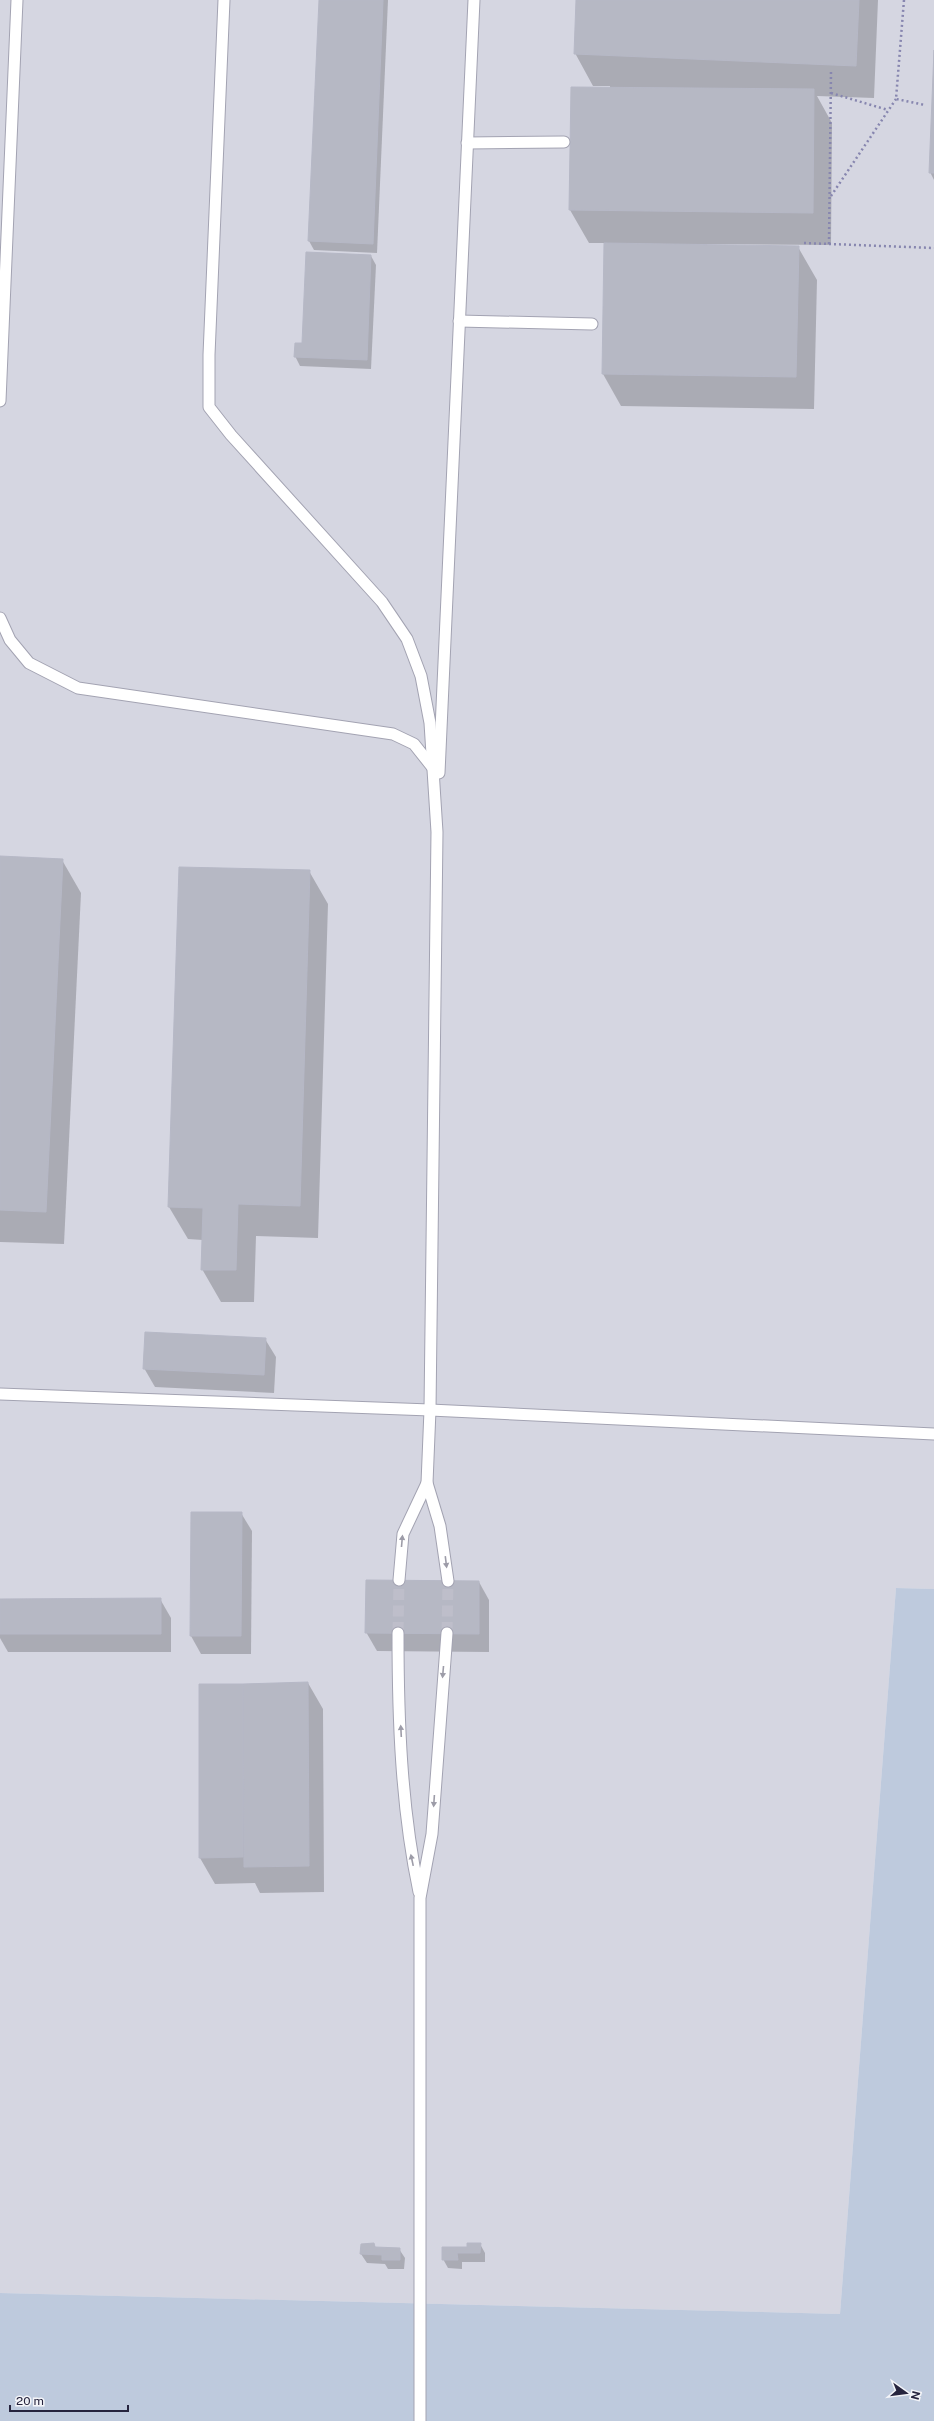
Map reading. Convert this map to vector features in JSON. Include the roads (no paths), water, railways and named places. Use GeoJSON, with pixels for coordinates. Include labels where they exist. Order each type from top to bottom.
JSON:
{"type":"FeatureCollection","features":[{"type":"Feature","properties":{"kind":"street"},"geometry":{"type":"LineString","coordinates":[[0,400],[16,0]]}},
{"type":"Feature","properties":{"kind":"street"},"geometry":{"type":"LineString","coordinates":[[224,0],[209,356],[209,408],[231,435],[382,602],[407,639],[421,676],[430,723],[437,832]]}},
{"type":"Feature","properties":{"kind":"street"},"geometry":{"type":"LineString","coordinates":[[448,1581],[440,1526],[427,1483],[430,1410],[437,832],[474,0]]}},
{"type":"Feature","properties":{"kind":"street"},"geometry":{"type":"LineString","coordinates":[[467,144],[564,142]]}},
{"type":"Feature","properties":{"kind":"street"},"geometry":{"type":"LineString","coordinates":[[459,322],[592,324]]}},
{"type":"Feature","properties":{"kind":"street"},"geometry":{"type":"LineString","coordinates":[[0,618],[10,640],[29,663],[78,688],[393,734],[414,744],[433,768]]}},
{"type":"Feature","properties":{"kind":"street"},"geometry":{"type":"LineString","coordinates":[[0,1394],[430,1410],[934,1434]]}},
{"type":"Feature","properties":{"kind":"street"},"geometry":{"type":"LineString","coordinates":[[399,1580],[403,1534],[427,1483]]}},
{"type":"Feature","properties":{"kind":"street"},"geometry":{"type":"LineString","coordinates":[[398,1633],[398,1687],[408,1843],[420,1898]]}},
{"type":"Feature","properties":{"kind":"street"},"geometry":{"type":"LineString","coordinates":[[420,2421],[420,1898],[432,1834],[447,1633]]}},
{"type":"Feature","properties":{"kind":"tunnel"},"geometry":{"type":"LineString","coordinates":[[398,1633],[399,1580]]}},
{"type":"Feature","properties":{"kind":"tunnel"},"geometry":{"type":"LineString","coordinates":[[447,1633],[448,1581]]}}]}
